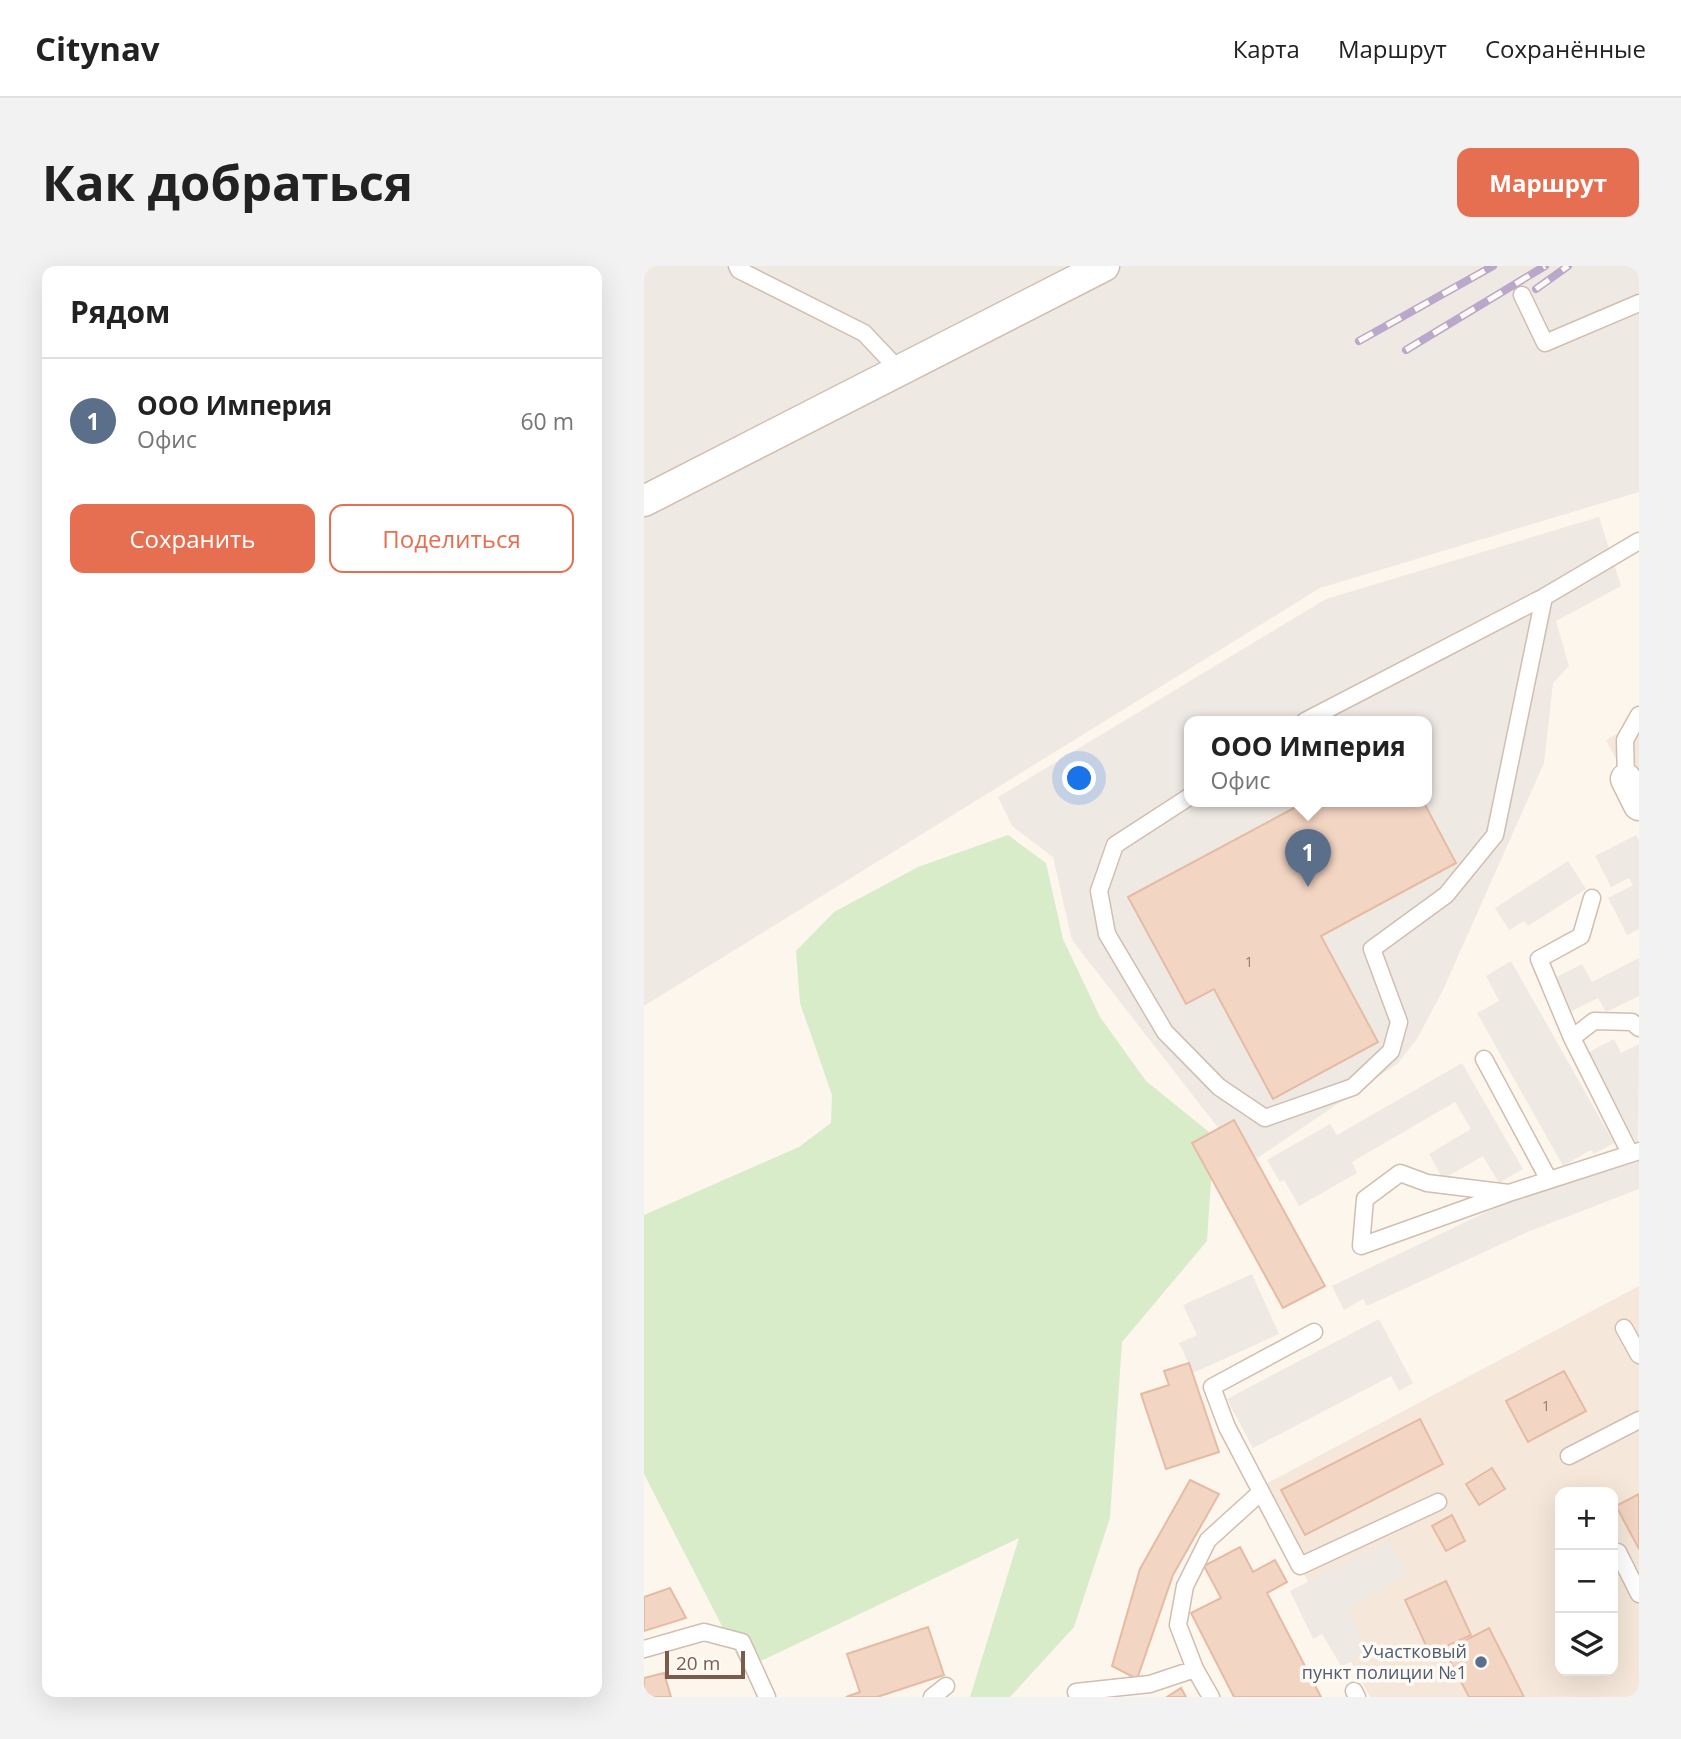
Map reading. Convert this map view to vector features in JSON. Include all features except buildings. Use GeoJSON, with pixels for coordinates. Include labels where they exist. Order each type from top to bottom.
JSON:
{"type":"FeatureCollection","features":[{"type":"Feature","properties":{"kind":"street"},"geometry":{"type":"LineString","coordinates":[[644,500],[1104,266]]}},
{"type":"Feature","properties":{"kind":"lane"},"geometry":{"type":"LineString","coordinates":[[737,266],[739,270],[864,333],[900,370]]}},
{"type":"Feature","properties":{"kind":"lane"},"geometry":{"type":"LineString","coordinates":[[1522,295],[1545,343],[1639,303]]}},
{"type":"Feature","properties":{"kind":"lane"},"geometry":{"type":"LineString","coordinates":[[1315,716],[1544,597],[1639,541]]}},
{"type":"Feature","properties":{"kind":"lane"},"geometry":{"type":"LineString","coordinates":[[1184,800],[1115,845],[1098,891],[1107,934],[1165,1032],[1219,1087],[1265,1118],[1353,1087],[1391,1051],[1399,1021],[1372,949],[1446,895],[1495,835],[1544,597]]}},
{"type":"Feature","properties":{"kind":"lane"},"geometry":{"type":"LineString","coordinates":[[1633,792],[1625,740],[1639,715]]}},
{"type":"Feature","properties":{"kind":"lane"},"geometry":{"type":"LineString","coordinates":[[1509,1193],[1427,1183],[1400,1173],[1365,1199],[1361,1247],[1509,1193],[1635,1152],[1572,1038],[1539,959],[1580,936],[1592,898]]}},
{"type":"Feature","properties":{"kind":"lane"},"geometry":{"type":"LineString","coordinates":[[1572,1038],[1594,1021],[1632,1023],[1639,1028]]}},
{"type":"Feature","properties":{"kind":"lane"},"geometry":{"type":"LineString","coordinates":[[1484,1059],[1549,1180]]}},
{"type":"Feature","properties":{"kind":"lane"},"geometry":{"type":"LineString","coordinates":[[1624,1328],[1639,1355]]}},
{"type":"Feature","properties":{"kind":"lane"},"geometry":{"type":"LineString","coordinates":[[1314,1332],[1212,1387],[1227,1427],[1300,1566],[1438,1502]]}},
{"type":"Feature","properties":{"kind":"lane"},"geometry":{"type":"LineString","coordinates":[[1569,1456],[1639,1420]]}},
{"type":"Feature","properties":{"kind":"lane"},"geometry":{"type":"LineString","coordinates":[[1211,1697],[1195,1669],[1178,1625],[1185,1586],[1209,1540],[1261,1492]]}},
{"type":"Feature","properties":{"kind":"lane"},"geometry":{"type":"LineString","coordinates":[[1618,1552],[1639,1594]]}},
{"type":"Feature","properties":{"kind":"lane"},"geometry":{"type":"LineString","coordinates":[[644,1649],[704,1632],[742,1642],[766,1697]]}},
{"type":"Feature","properties":{"kind":"lane"},"geometry":{"type":"LineString","coordinates":[[1076,1692],[1150,1684],[1195,1669]]}},
{"type":"Feature","properties":{"kind":"lane"},"geometry":{"type":"LineString","coordinates":[[932,1697],[946,1686]]}},
{"type":"Feature","properties":{"kind":"shaded area"},"geometry":{"type":"Polygon","coordinates":[[[644,266],[1639,266],[1639,492],[1320,588],[644,1006],[644,266]]]}},
{"type":"Feature","properties":{"kind":"shaded area"},"geometry":{"type":"Polygon","coordinates":[[[1599,517],[1621,586],[1556,621],[1569,666],[1553,683],[1544,763],[1443,990],[1417,1039],[1397,1064],[1247,1165],[1072,940],[1053,857],[1012,826],[998,797],[1326,599],[1599,517]]]}},
{"type":"Feature","properties":{"kind":"shaded area"},"geometry":{"type":"Polygon","coordinates":[[[1639,722],[1639,804],[1606,740],[1639,722]]]}},
{"type":"Feature","properties":{"kind":"shaded area"},"geometry":{"type":"Polygon","coordinates":[[[1636,835],[1639,841],[1639,929],[1627,935],[1608,898],[1633,885],[1629,878],[1611,887],[1595,856],[1636,835]]]}},
{"type":"Feature","properties":{"kind":"shaded area"},"geometry":{"type":"Polygon","coordinates":[[[1568,861],[1586,889],[1528,926],[1524,921],[1509,930],[1495,908],[1568,861]]]}},
{"type":"Feature","properties":{"kind":"shaded area"},"geometry":{"type":"Polygon","coordinates":[[[1639,958],[1639,996],[1606,1012],[1598,998],[1570,1012],[1553,979],[1582,964],[1592,982],[1639,958]]]}},
{"type":"Feature","properties":{"kind":"shaded area"},"geometry":{"type":"Polygon","coordinates":[[[1511,961],[1614,1143],[1594,1154],[1591,1150],[1563,1166],[1477,1013],[1499,1001],[1486,976],[1511,961]]]}},
{"type":"Feature","properties":{"kind":"shaded area"},"geometry":{"type":"Polygon","coordinates":[[[1614,1039],[1621,1053],[1639,1044],[1638,1146],[1589,1052],[1614,1039]]]}},
{"type":"Feature","properties":{"kind":"shaded area"},"geometry":{"type":"Polygon","coordinates":[[[1462,1063],[1523,1169],[1499,1183],[1483,1156],[1443,1179],[1429,1154],[1471,1129],[1455,1102],[1352,1162],[1357,1173],[1299,1206],[1284,1180],[1280,1182],[1267,1160],[1330,1124],[1337,1135],[1462,1063]]]}},
{"type":"Feature","properties":{"kind":"shaded area"},"geometry":{"type":"Polygon","coordinates":[[[1639,1158],[1639,1189],[1530,1231],[1367,1306],[1363,1299],[1344,1310],[1332,1286],[1505,1203],[1639,1158]]]}},
{"type":"Feature","properties":{"kind":"shaded area"},"geometry":{"type":"Polygon","coordinates":[[[1252,1274],[1279,1334],[1193,1373],[1179,1343],[1197,1335],[1183,1305],[1252,1274]]]}},
{"type":"Feature","properties":{"kind":"shaded area"},"geometry":{"type":"Polygon","coordinates":[[[1639,1286],[1639,1697],[1370,1697],[1258,1488],[1639,1286]]]}},
{"type":"Feature","properties":{"kind":"shaded area"},"geometry":{"type":"Polygon","coordinates":[[[1379,1319],[1413,1383],[1399,1391],[1391,1376],[1253,1448],[1227,1399],[1379,1319]]]}},
{"type":"Feature","properties":{"kind":"shaded area"},"geometry":{"type":"Polygon","coordinates":[[[1389,1540],[1408,1574],[1348,1609],[1368,1655],[1341,1666],[1322,1634],[1313,1639],[1290,1591],[1389,1540]]]}},
{"type":"Feature","properties":{"kind":"green space"},"geometry":{"type":"Polygon","coordinates":[[[1008,835],[1046,863],[1063,939],[1100,1017],[1146,1081],[1214,1136],[1207,1241],[1122,1342],[1110,1518],[1074,1627],[1010,1697],[970,1697],[1019,1538],[744,1669],[644,1474],[644,1215],[799,1147],[831,1123],[832,1095],[800,1003],[796,951],[834,912],[918,867],[1008,835]]]}},
{"type":"Feature","properties":{"kind":"railway"},"geometry":{"type":"LineString","coordinates":[[1359,341],[1493,266]]}},
{"type":"Feature","properties":{"kind":"railway"},"geometry":{"type":"LineString","coordinates":[[1406,350],[1545,266]]}},
{"type":"Feature","properties":{"kind":"railway"},"geometry":{"type":"LineString","coordinates":[[1536,289],[1568,266]]}},
{"type":"Feature","properties":{"kind":"place","name":"ООО Империя"},"geometry":{"type":"Point","coordinates":[1308,887]}},
{"type":"Feature","properties":{"kind":"place","name":"Участковый пункт полиции №1"},"geometry":{"type":"Point","coordinates":[1481,1662]}}]}
